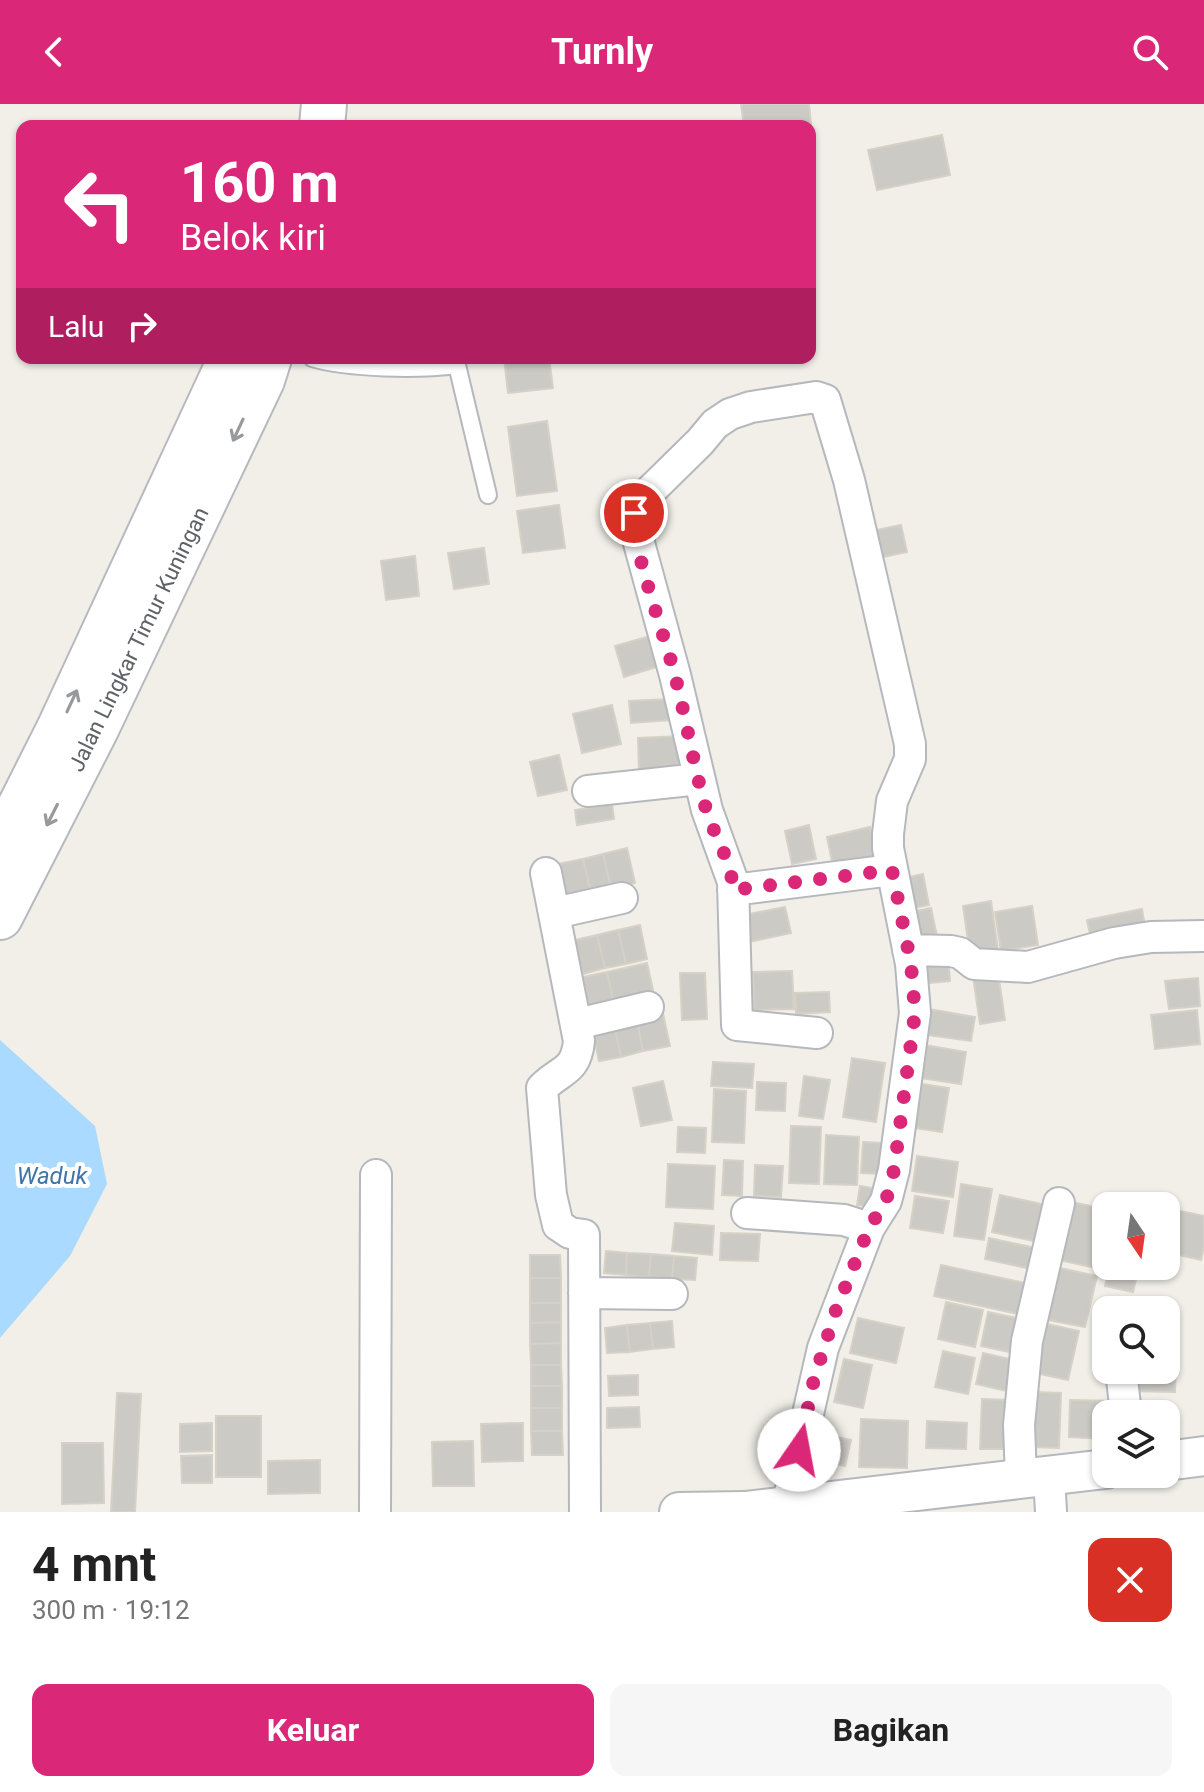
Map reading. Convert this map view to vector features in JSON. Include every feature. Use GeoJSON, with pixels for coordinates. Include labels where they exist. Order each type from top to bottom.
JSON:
{"type":"FeatureCollection","features":[{"type":"Feature","properties":{"kind":"main road"},"geometry":{"type":"LineString","coordinates":[[0,846],[59,729],[229,364]]}},
{"type":"Feature","properties":{"kind":"main road","name":"Jalan Lingkar Timur Kuningan"},"geometry":{"type":"LineString","coordinates":[[0,917],[103,715],[267,364]]}},
{"type":"Feature","properties":{"kind":"street"},"geometry":{"type":"LineString","coordinates":[[787,1506],[823,1348],[869,1228],[886,1201],[894,1170],[915,1013],[908,950],[888,848],[892,801],[910,759],[910,744],[845,467],[825,400],[816,397],[751,407],[730,414],[715,424],[644,497],[633,517],[707,810],[733,890],[737,1025],[817,1033]]}},
{"type":"Feature","properties":{"kind":"street"},"geometry":{"type":"LineString","coordinates":[[588,791],[699,779]]}},
{"type":"Feature","properties":{"kind":"street"},"geometry":{"type":"LineString","coordinates":[[733,890],[892,870]]}},
{"type":"Feature","properties":{"kind":"street"},"geometry":{"type":"LineString","coordinates":[[546,873],[577,1024],[577,1057],[570,1067],[553,1076],[542,1088],[551,1195],[558,1225],[570,1233],[584,1235],[585,1512]]}},
{"type":"Feature","properties":{"kind":"street"},"geometry":{"type":"LineString","coordinates":[[555,913],[622,898]]}},
{"type":"Feature","properties":{"kind":"street"},"geometry":{"type":"LineString","coordinates":[[908,950],[951,951],[960,953],[974,964],[1028,967],[1114,943],[1151,937],[1204,936]]}},
{"type":"Feature","properties":{"kind":"street"},"geometry":{"type":"LineString","coordinates":[[577,1024],[648,1007]]}},
{"type":"Feature","properties":{"kind":"street"},"geometry":{"type":"LineString","coordinates":[[375,1512],[376,1175]]}},
{"type":"Feature","properties":{"kind":"street"},"geometry":{"type":"LineString","coordinates":[[1040,1489],[1019,1425],[1027,1341],[1059,1203]]}},
{"type":"Feature","properties":{"kind":"street"},"geometry":{"type":"LineString","coordinates":[[747,1213],[844,1220],[869,1228]]}},
{"type":"Feature","properties":{"kind":"street"},"geometry":{"type":"LineString","coordinates":[[584,1293],[672,1294]]}},
{"type":"Feature","properties":{"kind":"street"},"geometry":{"type":"LineString","coordinates":[[1180,1459],[1204,1456]]}},
{"type":"Feature","properties":{"kind":"street"},"geometry":{"type":"LineString","coordinates":[[679,1512],[745,1511],[1040,1489],[1092,1473]]}},
{"type":"Feature","properties":{"kind":"lane"},"geometry":{"type":"LineString","coordinates":[[348,364],[431,368],[447,364]]}},
{"type":"Feature","properties":{"kind":"lane"},"geometry":{"type":"LineString","coordinates":[[455,364],[488,495]]}},
{"type":"Feature","properties":{"kind":"water","name":"Waduk"},"geometry":{"type":"Polygon","coordinates":[[[0,1040],[95,1126],[107,1184],[70,1256],[0,1338],[0,1040]]]}},
{"type":"Feature","properties":{"kind":"building"},"geometry":{"type":"Polygon","coordinates":[[[741,104],[809,104],[811,120],[743,120],[741,104]]]}},
{"type":"Feature","properties":{"kind":"building"},"geometry":{"type":"Polygon","coordinates":[[[942,135],[950,175],[877,190],[868,150],[942,135]]]}},
{"type":"Feature","properties":{"kind":"building"},"geometry":{"type":"Polygon","coordinates":[[[505,364],[550,364],[553,388],[508,393],[505,364]]]}},
{"type":"Feature","properties":{"kind":"building"},"geometry":{"type":"Polygon","coordinates":[[[547,421],[557,491],[517,496],[508,427],[547,421]]]}},
{"type":"Feature","properties":{"kind":"building"},"geometry":{"type":"Polygon","coordinates":[[[559,505],[565,548],[523,553],[517,511],[559,505]]]}},
{"type":"Feature","properties":{"kind":"building"},"geometry":{"type":"Polygon","coordinates":[[[901,525],[907,552],[878,558],[872,531],[901,525]]]}},
{"type":"Feature","properties":{"kind":"building"},"geometry":{"type":"Polygon","coordinates":[[[484,548],[489,584],[454,589],[448,553],[484,548]]]}},
{"type":"Feature","properties":{"kind":"building"},"geometry":{"type":"Polygon","coordinates":[[[415,556],[419,596],[386,600],[381,561],[415,556]]]}},
{"type":"Feature","properties":{"kind":"building"},"geometry":{"type":"Polygon","coordinates":[[[654,635],[663,665],[624,677],[615,646],[654,635]]]}},
{"type":"Feature","properties":{"kind":"building"},"geometry":{"type":"Polygon","coordinates":[[[670,699],[671,720],[631,723],[629,701],[670,699]]]}},
{"type":"Feature","properties":{"kind":"building"},"geometry":{"type":"Polygon","coordinates":[[[612,705],[621,744],[582,753],[573,714],[612,705]]]}},
{"type":"Feature","properties":{"kind":"building"},"geometry":{"type":"Polygon","coordinates":[[[681,736],[682,770],[639,771],[638,738],[681,736]]]}},
{"type":"Feature","properties":{"kind":"building"},"geometry":{"type":"Polygon","coordinates":[[[559,755],[567,790],[538,796],[530,762],[559,755]]]}},
{"type":"Feature","properties":{"kind":"building"},"geometry":{"type":"Polygon","coordinates":[[[612,804],[614,819],[577,825],[575,810],[612,804]]]}},
{"type":"Feature","properties":{"kind":"building"},"geometry":{"type":"Polygon","coordinates":[[[809,825],[816,859],[792,864],[785,831],[809,825]]]}},
{"type":"Feature","properties":{"kind":"building"},"geometry":{"type":"Polygon","coordinates":[[[870,827],[878,861],[834,871],[827,837],[870,827]]]}},
{"type":"Feature","properties":{"kind":"building"},"geometry":{"type":"Polygon","coordinates":[[[627,848],[635,883],[611,888],[603,854],[627,848]]]}},
{"type":"Feature","properties":{"kind":"building"},"geometry":{"type":"Polygon","coordinates":[[[603,854],[611,888],[591,893],[583,859],[603,854]]]}},
{"type":"Feature","properties":{"kind":"building"},"geometry":{"type":"Polygon","coordinates":[[[583,859],[591,893],[566,899],[558,864],[583,859]]]}},
{"type":"Feature","properties":{"kind":"building"},"geometry":{"type":"Polygon","coordinates":[[[923,874],[929,905],[908,909],[901,879],[923,874]]]}},
{"type":"Feature","properties":{"kind":"building"},"geometry":{"type":"Polygon","coordinates":[[[991,901],[998,950],[970,954],[963,906],[991,901]]]}},
{"type":"Feature","properties":{"kind":"building"},"geometry":{"type":"Polygon","coordinates":[[[1032,906],[1038,945],[1001,951],[995,912],[1032,906]]]}},
{"type":"Feature","properties":{"kind":"building"},"geometry":{"type":"Polygon","coordinates":[[[785,907],[791,933],[749,942],[744,915],[785,907]]]}},
{"type":"Feature","properties":{"kind":"building"},"geometry":{"type":"Polygon","coordinates":[[[931,908],[938,941],[914,946],[907,913],[931,908]]]}},
{"type":"Feature","properties":{"kind":"building"},"geometry":{"type":"Polygon","coordinates":[[[1142,909],[1146,933],[1092,944],[1087,920],[1142,909]]]}},
{"type":"Feature","properties":{"kind":"building"},"geometry":{"type":"Polygon","coordinates":[[[640,925],[647,959],[626,964],[618,930],[640,925]]]}},
{"type":"Feature","properties":{"kind":"building"},"geometry":{"type":"Polygon","coordinates":[[[618,930],[626,964],[605,968],[597,935],[618,930]]]}},
{"type":"Feature","properties":{"kind":"building"},"geometry":{"type":"Polygon","coordinates":[[[597,935],[605,968],[583,974],[575,940],[597,935]]]}},
{"type":"Feature","properties":{"kind":"building"},"geometry":{"type":"Polygon","coordinates":[[[948,955],[950,981],[919,984],[917,958],[948,955]]]}},
{"type":"Feature","properties":{"kind":"building"},"geometry":{"type":"Polygon","coordinates":[[[647,963],[653,990],[613,999],[607,972],[647,963]]]}},
{"type":"Feature","properties":{"kind":"building"},"geometry":{"type":"Polygon","coordinates":[[[792,971],[794,1009],[754,1010],[753,972],[792,971]]]}},
{"type":"Feature","properties":{"kind":"building"},"geometry":{"type":"Polygon","coordinates":[[[607,972],[613,999],[588,1004],[583,977],[607,972]]]}},
{"type":"Feature","properties":{"kind":"building"},"geometry":{"type":"Polygon","coordinates":[[[680,973],[705,973],[707,1019],[682,1020],[680,973]]]}},
{"type":"Feature","properties":{"kind":"building"},"geometry":{"type":"Polygon","coordinates":[[[998,973],[1005,1020],[980,1024],[973,976],[998,973]]]}},
{"type":"Feature","properties":{"kind":"building"},"geometry":{"type":"Polygon","coordinates":[[[1198,978],[1200,1006],[1169,1009],[1165,981],[1198,978]]]}},
{"type":"Feature","properties":{"kind":"building"},"geometry":{"type":"Polygon","coordinates":[[[829,992],[830,1012],[796,1014],[795,993],[829,992]]]}},
{"type":"Feature","properties":{"kind":"building"},"geometry":{"type":"Polygon","coordinates":[[[923,1008],[975,1017],[971,1041],[919,1034],[923,1008]]]}},
{"type":"Feature","properties":{"kind":"building"},"geometry":{"type":"Polygon","coordinates":[[[662,1009],[670,1046],[643,1051],[636,1015],[662,1009]]]}},
{"type":"Feature","properties":{"kind":"building"},"geometry":{"type":"Polygon","coordinates":[[[1197,1010],[1200,1044],[1155,1049],[1151,1015],[1197,1010]]]}},
{"type":"Feature","properties":{"kind":"building"},"geometry":{"type":"Polygon","coordinates":[[[636,1015],[643,1051],[621,1057],[613,1020],[636,1015]]]}},
{"type":"Feature","properties":{"kind":"building"},"geometry":{"type":"Polygon","coordinates":[[[613,1020],[621,1057],[599,1061],[591,1025],[613,1020]]]}},
{"type":"Feature","properties":{"kind":"building"},"geometry":{"type":"Polygon","coordinates":[[[925,1045],[966,1052],[961,1084],[920,1078],[925,1045]]]}},
{"type":"Feature","properties":{"kind":"building"},"geometry":{"type":"Polygon","coordinates":[[[852,1058],[885,1063],[876,1122],[843,1117],[852,1058]]]}},
{"type":"Feature","properties":{"kind":"building"},"geometry":{"type":"Polygon","coordinates":[[[713,1062],[754,1064],[752,1088],[711,1086],[713,1062]]]}},
{"type":"Feature","properties":{"kind":"building"},"geometry":{"type":"Polygon","coordinates":[[[804,1076],[830,1080],[823,1119],[799,1116],[804,1076]]]}},
{"type":"Feature","properties":{"kind":"building"},"geometry":{"type":"Polygon","coordinates":[[[663,1081],[672,1120],[641,1126],[633,1088],[663,1081]]]}},
{"type":"Feature","properties":{"kind":"building"},"geometry":{"type":"Polygon","coordinates":[[[757,1082],[786,1083],[785,1111],[756,1110],[757,1082]]]}},
{"type":"Feature","properties":{"kind":"building"},"geometry":{"type":"Polygon","coordinates":[[[916,1083],[949,1088],[942,1132],[909,1127],[916,1083]]]}},
{"type":"Feature","properties":{"kind":"building"},"geometry":{"type":"Polygon","coordinates":[[[714,1089],[746,1091],[744,1143],[712,1142],[714,1089]]]}},
{"type":"Feature","properties":{"kind":"building"},"geometry":{"type":"Polygon","coordinates":[[[791,1126],[821,1127],[819,1184],[789,1183],[791,1126]]]}},
{"type":"Feature","properties":{"kind":"building"},"geometry":{"type":"Polygon","coordinates":[[[678,1127],[706,1128],[705,1153],[677,1152],[678,1127]]]}},
{"type":"Feature","properties":{"kind":"building"},"geometry":{"type":"Polygon","coordinates":[[[826,1135],[859,1137],[857,1185],[824,1184],[826,1135]]]}},
{"type":"Feature","properties":{"kind":"building"},"geometry":{"type":"Polygon","coordinates":[[[863,1142],[883,1143],[882,1174],[861,1173],[863,1142]]]}},
{"type":"Feature","properties":{"kind":"building"},"geometry":{"type":"Polygon","coordinates":[[[917,1156],[958,1162],[953,1197],[912,1191],[917,1156]]]}},
{"type":"Feature","properties":{"kind":"building"},"geometry":{"type":"Polygon","coordinates":[[[724,1160],[743,1161],[742,1196],[722,1195],[724,1160]]]}},
{"type":"Feature","properties":{"kind":"building"},"geometry":{"type":"Polygon","coordinates":[[[668,1164],[715,1166],[713,1209],[666,1207],[668,1164]]]}},
{"type":"Feature","properties":{"kind":"building"},"geometry":{"type":"Polygon","coordinates":[[[755,1165],[783,1166],[781,1197],[754,1196],[755,1165]]]}},
{"type":"Feature","properties":{"kind":"building"},"geometry":{"type":"Polygon","coordinates":[[[961,1184],[992,1189],[984,1240],[954,1236],[961,1184]]]}},
{"type":"Feature","properties":{"kind":"building"},"geometry":{"type":"Polygon","coordinates":[[[860,1186],[878,1189],[875,1207],[857,1205],[860,1186]]]}},
{"type":"Feature","properties":{"kind":"building"},"geometry":{"type":"Polygon","coordinates":[[[1000,1195],[1046,1205],[1038,1242],[992,1232],[1000,1195]]]}},
{"type":"Feature","properties":{"kind":"building"},"geometry":{"type":"Polygon","coordinates":[[[915,1196],[949,1201],[943,1233],[910,1228],[915,1196]]]}},
{"type":"Feature","properties":{"kind":"building"},"geometry":{"type":"Polygon","coordinates":[[[1071,1202],[1092,1206],[1092,1267],[1059,1260],[1071,1202]]]}},
{"type":"Feature","properties":{"kind":"building"},"geometry":{"type":"Polygon","coordinates":[[[1180,1211],[1204,1216],[1201,1260],[1180,1255],[1180,1211]]]}},
{"type":"Feature","properties":{"kind":"building"},"geometry":{"type":"Polygon","coordinates":[[[675,1223],[714,1226],[712,1255],[672,1251],[675,1223]]]}},
{"type":"Feature","properties":{"kind":"building"},"geometry":{"type":"Polygon","coordinates":[[[721,1233],[760,1234],[758,1261],[720,1260],[721,1233]]]}},
{"type":"Feature","properties":{"kind":"building"},"geometry":{"type":"Polygon","coordinates":[[[989,1238],[1036,1248],[1031,1269],[985,1259],[989,1238]]]}},
{"type":"Feature","properties":{"kind":"building"},"geometry":{"type":"Polygon","coordinates":[[[606,1251],[627,1253],[626,1275],[604,1273],[606,1251]]]}},
{"type":"Feature","properties":{"kind":"building"},"geometry":{"type":"Polygon","coordinates":[[[627,1253],[651,1254],[649,1277],[626,1275],[627,1253]]]}},
{"type":"Feature","properties":{"kind":"building"},"geometry":{"type":"Polygon","coordinates":[[[651,1254],[674,1256],[672,1279],[649,1277],[651,1254]]]}},
{"type":"Feature","properties":{"kind":"building"},"geometry":{"type":"Polygon","coordinates":[[[530,1255],[560,1255],[561,1278],[530,1278],[530,1255]]]}},
{"type":"Feature","properties":{"kind":"building"},"geometry":{"type":"Polygon","coordinates":[[[674,1256],[697,1258],[695,1280],[672,1279],[674,1256]]]}},
{"type":"Feature","properties":{"kind":"building"},"geometry":{"type":"Polygon","coordinates":[[[941,1265],[1030,1284],[1023,1315],[934,1296],[941,1265]]]}},
{"type":"Feature","properties":{"kind":"building"},"geometry":{"type":"Polygon","coordinates":[[[1060,1268],[1092,1275],[1092,1280],[1096,1280],[1085,1327],[1048,1320],[1060,1268]]]}},
{"type":"Feature","properties":{"kind":"building"},"geometry":{"type":"Polygon","coordinates":[[[530,1278],[561,1278],[561,1303],[530,1303],[530,1278]]]}},
{"type":"Feature","properties":{"kind":"building"},"geometry":{"type":"Polygon","coordinates":[[[1106,1280],[1136,1280],[1133,1292],[1105,1286],[1106,1280]]]}},
{"type":"Feature","properties":{"kind":"building"},"geometry":{"type":"Polygon","coordinates":[[[946,1302],[983,1310],[975,1347],[938,1339],[946,1302]]]}},
{"type":"Feature","properties":{"kind":"building"},"geometry":{"type":"Polygon","coordinates":[[[530,1303],[561,1303],[561,1322],[530,1323],[530,1303]]]}},
{"type":"Feature","properties":{"kind":"building"},"geometry":{"type":"Polygon","coordinates":[[[988,1312],[1021,1319],[1014,1353],[981,1346],[988,1312]]]}},
{"type":"Feature","properties":{"kind":"building"},"geometry":{"type":"Polygon","coordinates":[[[858,1318],[904,1328],[896,1363],[850,1353],[858,1318]]]}},
{"type":"Feature","properties":{"kind":"building"},"geometry":{"type":"Polygon","coordinates":[[[672,1321],[674,1347],[653,1349],[650,1323],[672,1321]]]}},
{"type":"Feature","properties":{"kind":"building"},"geometry":{"type":"Polygon","coordinates":[[[561,1322],[561,1343],[530,1344],[530,1323],[561,1322]]]}},
{"type":"Feature","properties":{"kind":"building"},"geometry":{"type":"Polygon","coordinates":[[[650,1323],[653,1349],[630,1352],[627,1325],[650,1323]]]}},
{"type":"Feature","properties":{"kind":"building"},"geometry":{"type":"Polygon","coordinates":[[[1047,1324],[1079,1331],[1068,1380],[1036,1373],[1047,1324]]]}},
{"type":"Feature","properties":{"kind":"building"},"geometry":{"type":"Polygon","coordinates":[[[627,1325],[630,1352],[607,1353],[605,1328],[627,1325]]]}},
{"type":"Feature","properties":{"kind":"building"},"geometry":{"type":"Polygon","coordinates":[[[561,1343],[561,1365],[531,1365],[530,1344],[561,1343]]]}},
{"type":"Feature","properties":{"kind":"building"},"geometry":{"type":"Polygon","coordinates":[[[943,1351],[975,1358],[968,1394],[935,1387],[943,1351]]]}},
{"type":"Feature","properties":{"kind":"building"},"geometry":{"type":"Polygon","coordinates":[[[983,1353],[1014,1360],[1007,1391],[976,1384],[983,1353]]]}},
{"type":"Feature","properties":{"kind":"building"},"geometry":{"type":"Polygon","coordinates":[[[844,1359],[872,1365],[863,1408],[834,1402],[844,1359]]]}},
{"type":"Feature","properties":{"kind":"building"},"geometry":{"type":"Polygon","coordinates":[[[531,1365],[561,1365],[562,1386],[531,1386],[531,1365]]]}},
{"type":"Feature","properties":{"kind":"building"},"geometry":{"type":"Polygon","coordinates":[[[638,1375],[638,1395],[609,1396],[608,1376],[638,1375]]]}},
{"type":"Feature","properties":{"kind":"building"},"geometry":{"type":"Polygon","coordinates":[[[1128,1384],[1175,1384],[1175,1392],[1128,1391],[1128,1384]]]}},
{"type":"Feature","properties":{"kind":"building"},"geometry":{"type":"Polygon","coordinates":[[[531,1386],[562,1386],[562,1408],[531,1408],[531,1386]]]}},
{"type":"Feature","properties":{"kind":"building"},"geometry":{"type":"Polygon","coordinates":[[[1034,1392],[1061,1393],[1059,1448],[1032,1447],[1034,1392]]]}},
{"type":"Feature","properties":{"kind":"building"},"geometry":{"type":"Polygon","coordinates":[[[117,1393],[141,1394],[135,1512],[111,1512],[117,1393]]]}},
{"type":"Feature","properties":{"kind":"building"},"geometry":{"type":"Polygon","coordinates":[[[982,1399],[1009,1400],[1007,1449],[980,1449],[982,1399]]]}},
{"type":"Feature","properties":{"kind":"building"},"geometry":{"type":"Polygon","coordinates":[[[1070,1400],[1092,1400],[1092,1438],[1069,1437],[1070,1400]]]}},
{"type":"Feature","properties":{"kind":"building"},"geometry":{"type":"Polygon","coordinates":[[[639,1407],[640,1427],[607,1428],[607,1408],[639,1407]]]}},
{"type":"Feature","properties":{"kind":"building"},"geometry":{"type":"Polygon","coordinates":[[[531,1408],[562,1408],[562,1431],[531,1431],[531,1408]]]}},
{"type":"Feature","properties":{"kind":"building"},"geometry":{"type":"Polygon","coordinates":[[[216,1416],[261,1416],[261,1477],[216,1477],[216,1416]]]}},
{"type":"Feature","properties":{"kind":"building"},"geometry":{"type":"Polygon","coordinates":[[[861,1419],[908,1421],[907,1468],[859,1467],[861,1419]]]}},
{"type":"Feature","properties":{"kind":"building"},"geometry":{"type":"Polygon","coordinates":[[[927,1421],[967,1423],[966,1449],[926,1448],[927,1421]]]}},
{"type":"Feature","properties":{"kind":"building"},"geometry":{"type":"Polygon","coordinates":[[[212,1423],[212,1451],[180,1452],[180,1424],[212,1423]]]}},
{"type":"Feature","properties":{"kind":"building"},"geometry":{"type":"Polygon","coordinates":[[[523,1423],[523,1461],[482,1462],[481,1424],[523,1423]]]}},
{"type":"Feature","properties":{"kind":"building"},"geometry":{"type":"Polygon","coordinates":[[[531,1431],[562,1431],[563,1455],[532,1455],[531,1431]]]}},
{"type":"Feature","properties":{"kind":"building"},"geometry":{"type":"Polygon","coordinates":[[[813,1432],[851,1440],[845,1466],[808,1458],[813,1432]]]}},
{"type":"Feature","properties":{"kind":"building"},"geometry":{"type":"Polygon","coordinates":[[[473,1441],[474,1486],[433,1486],[432,1442],[473,1441]]]}},
{"type":"Feature","properties":{"kind":"building"},"geometry":{"type":"Polygon","coordinates":[[[62,1443],[103,1443],[104,1503],[62,1504],[62,1443]]]}},
{"type":"Feature","properties":{"kind":"building"},"geometry":{"type":"Polygon","coordinates":[[[212,1455],[212,1483],[182,1483],[181,1456],[212,1455]]]}},
{"type":"Feature","properties":{"kind":"building"},"geometry":{"type":"Polygon","coordinates":[[[320,1460],[320,1493],[268,1494],[268,1461],[320,1460]]]}},
{"type":"Feature","properties":{"kind":"route"},"geometry":{"type":"LineString","coordinates":[[634,513],[641,556],[675,675],[707,810],[733,882],[733,890],[892,870],[902,912],[915,1013],[894,1170],[886,1201],[869,1228],[823,1348],[799,1450]]}}]}
